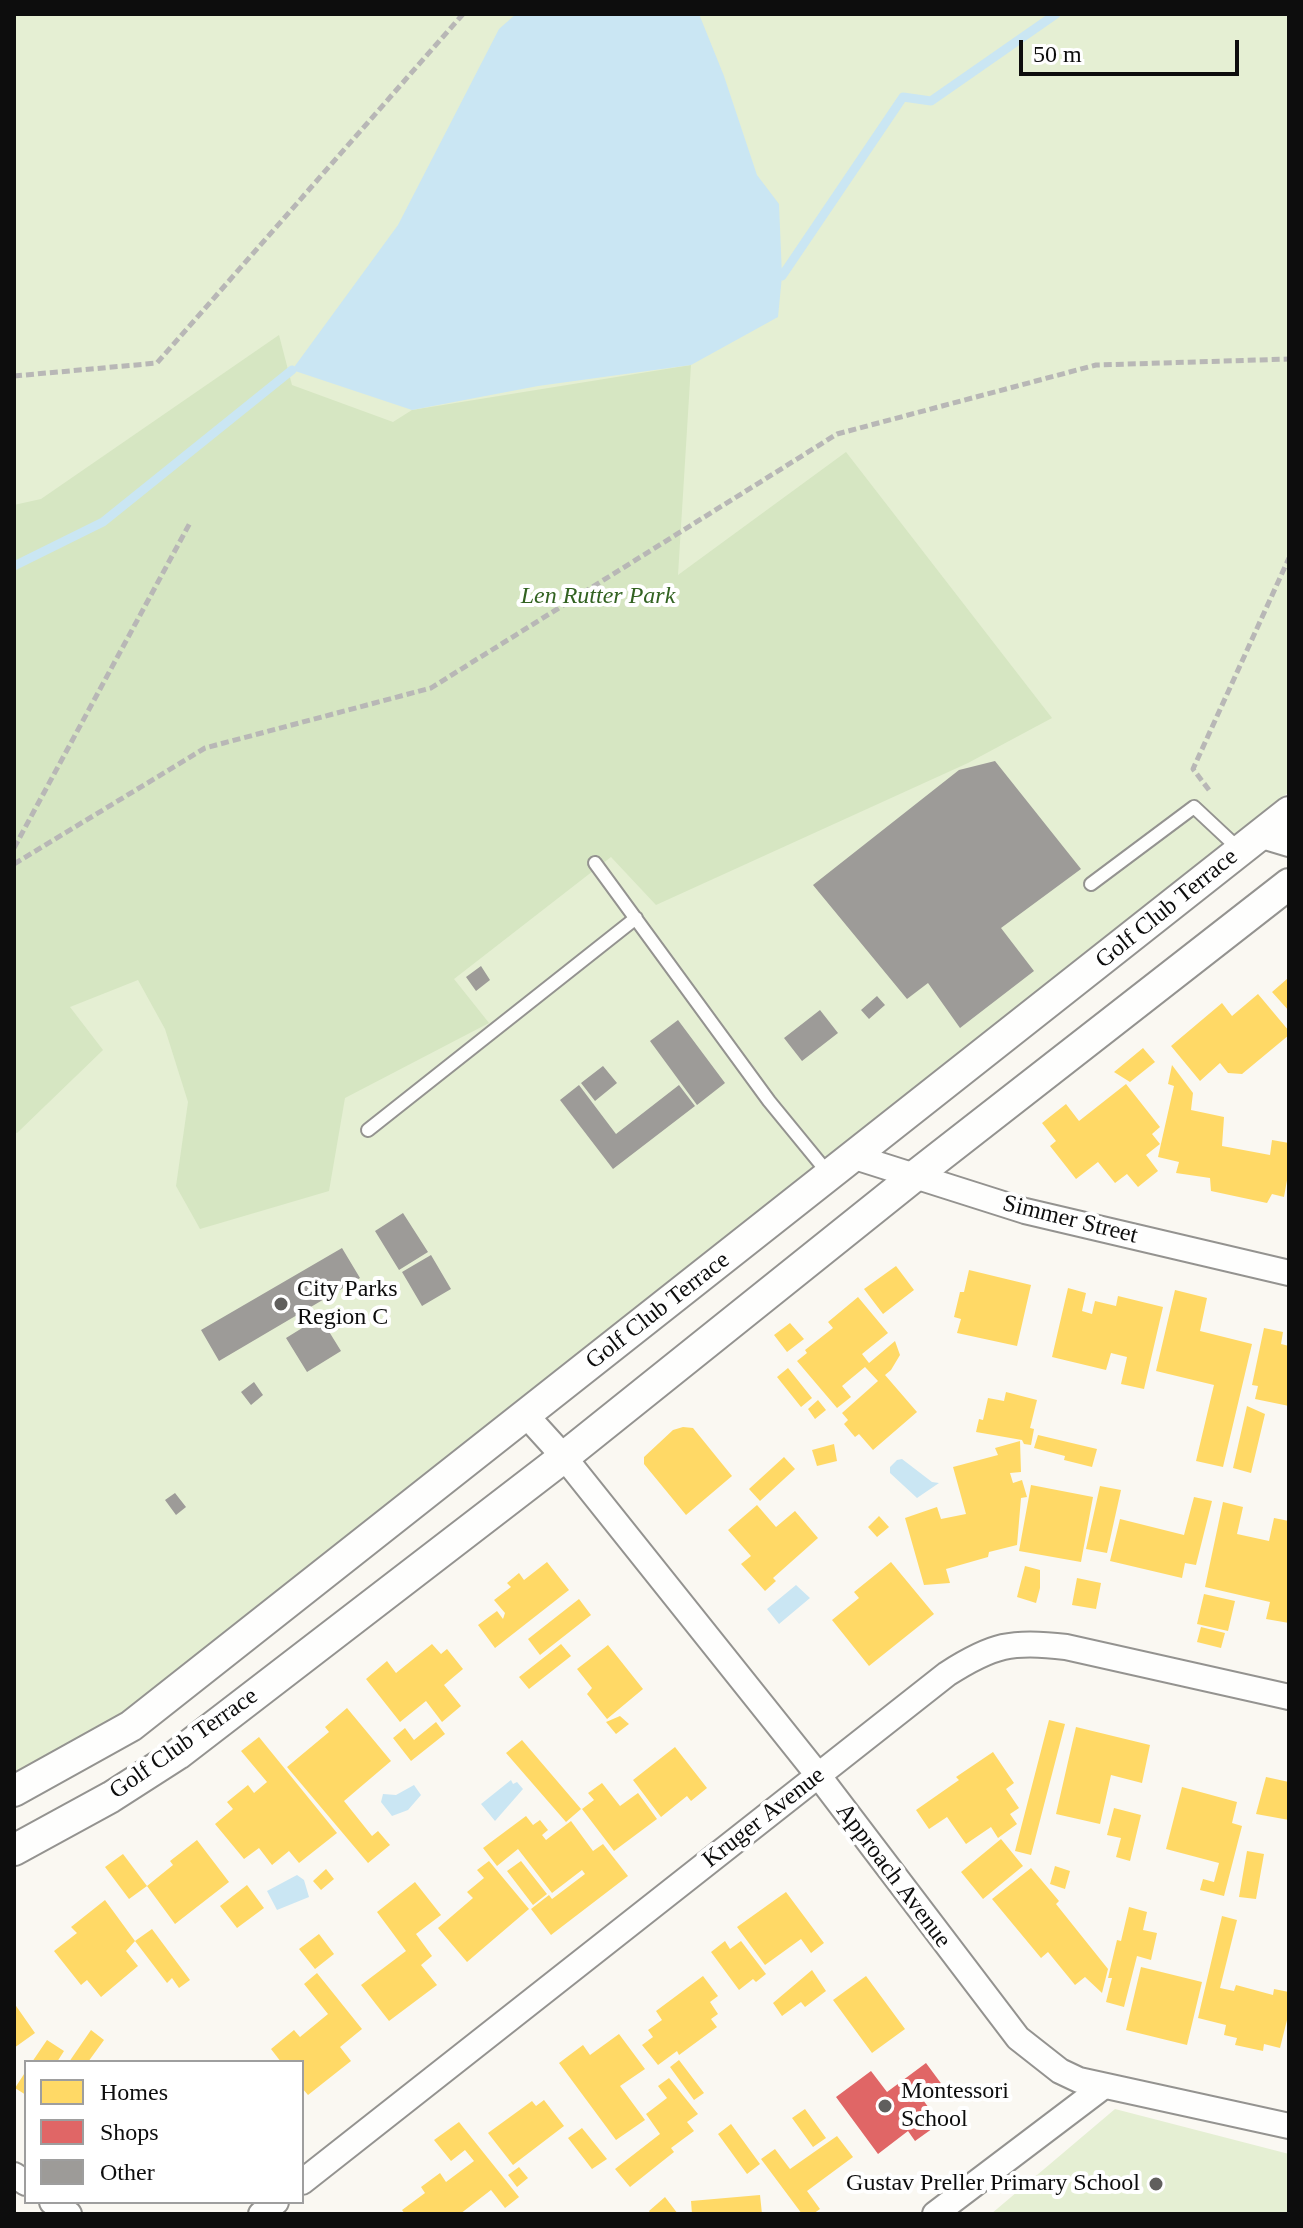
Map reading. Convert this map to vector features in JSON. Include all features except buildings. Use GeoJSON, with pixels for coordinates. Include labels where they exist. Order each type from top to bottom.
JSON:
{"type":"FeatureCollection","features":[{"type":"Feature","properties":{"kind":"street","name":"Golf Club Terrace"},"geometry":{"type":"LineString","coordinates":[[14,1791],[131,1726],[1289,812]]}},
{"type":"Feature","properties":{"kind":"street"},"geometry":{"type":"LineString","coordinates":[[1250,843],[1289,844]]}},
{"type":"Feature","properties":{"kind":"street","name":"Golf Club Terrace"},"geometry":{"type":"LineString","coordinates":[[14,1850],[111,1797],[178,1754],[564,1457],[916,1175],[1289,884]]}},
{"type":"Feature","properties":{"kind":"street","name":"Simmer Street"},"geometry":{"type":"LineString","coordinates":[[855,1157],[1025,1211],[1289,1273]]}},
{"type":"Feature","properties":{"kind":"street","name":"Approach Avenue"},"geometry":{"type":"LineString","coordinates":[[525,1414],[564,1457],[818,1775],[1018,2038],[1060,2071],[1104,2086],[1289,2126]]}},
{"type":"Feature","properties":{"kind":"street","name":"Kruger Avenue"},"geometry":{"type":"LineString","coordinates":[[304,2180],[947,1674],[991,1648],[1037,1643],[1066,1647],[1289,1697]]}},
{"type":"Feature","properties":{"kind":"street"},"geometry":{"type":"LineString","coordinates":[[935,2214],[1104,2086]]}},
{"type":"Feature","properties":{"kind":"lane"},"geometry":{"type":"LineString","coordinates":[[1091,884],[1194,807],[1250,843]]}},
{"type":"Feature","properties":{"kind":"lane"},"geometry":{"type":"LineString","coordinates":[[595,863],[769,1101],[830,1176]]}},
{"type":"Feature","properties":{"kind":"lane"},"geometry":{"type":"LineString","coordinates":[[368,1130],[636,918]]}},
{"type":"Feature","properties":{"kind":"path"},"geometry":{"type":"LineString","coordinates":[[14,376],[157,363],[463,14]]}},
{"type":"Feature","properties":{"kind":"path"},"geometry":{"type":"LineString","coordinates":[[14,864],[205,748],[431,688],[837,434],[1096,365],[1289,359]]}},
{"type":"Feature","properties":{"kind":"path"},"geometry":{"type":"LineString","coordinates":[[14,848],[191,521]]}},
{"type":"Feature","properties":{"kind":"path"},"geometry":{"type":"LineString","coordinates":[[1212,794],[1193,769],[1289,558]]}},
{"type":"Feature","properties":{"kind":"green space","name":"Len Rutter Park"},"geometry":{"type":"Polygon","coordinates":[[[14,14],[1289,14],[1289,792],[121,1714],[14,1774],[14,14]]]}},
{"type":"Feature","properties":{"kind":"green space"},"geometry":{"type":"Polygon","coordinates":[[[279,335],[292,385],[393,422],[412,410],[691,365],[678,575],[846,452],[1052,718],[968,763],[656,905],[611,857],[454,979],[489,1023],[345,1098],[329,1191],[200,1229],[176,1186],[188,1102],[165,1029],[138,980],[70,1007],[103,1050],[17,1133],[14,1132],[14,505],[41,499],[279,335]]]}},
{"type":"Feature","properties":{"kind":"green space","name":"Gustav Preller Primary School"},"geometry":{"type":"Polygon","coordinates":[[[1115,2109],[1289,2154],[1289,2214],[991,2214],[1115,2109]]]}},
{"type":"Feature","properties":{"kind":"water"},"geometry":{"type":"Polygon","coordinates":[[[516,14],[699,14],[724,76],[757,175],[779,204],[782,276],[778,317],[691,365],[538,386],[412,410],[292,370],[398,225],[499,29],[516,14]]]}},
{"type":"Feature","properties":{"kind":"water"},"geometry":{"type":"Polygon","coordinates":[[[902,1459],[932,1482],[939,1483],[917,1498],[890,1473],[890,1467],[902,1459]]]}},
{"type":"Feature","properties":{"kind":"water"},"geometry":{"type":"Polygon","coordinates":[[[796,1585],[810,1598],[779,1624],[767,1609],[796,1585]]]}},
{"type":"Feature","properties":{"kind":"water"},"geometry":{"type":"Polygon","coordinates":[[[511,1780],[523,1789],[495,1821],[481,1804],[511,1780]]]}},
{"type":"Feature","properties":{"kind":"water"},"geometry":{"type":"Polygon","coordinates":[[[414,1785],[421,1795],[408,1810],[392,1816],[381,1802],[383,1794],[396,1795],[414,1785]]]}},
{"type":"Feature","properties":{"kind":"water"},"geometry":{"type":"Polygon","coordinates":[[[297,1875],[304,1880],[309,1897],[277,1910],[267,1891],[297,1875]]]}},
{"type":"Feature","properties":{"kind":"waterway"},"geometry":{"type":"LineString","coordinates":[[782,276],[903,97],[931,101],[1056,14]]}},
{"type":"Feature","properties":{"kind":"waterway"},"geometry":{"type":"LineString","coordinates":[[14,566],[103,522],[292,370]]}},
{"type":"Feature","properties":{"kind":"place","name":"City Parks Region C"},"geometry":{"type":"Point","coordinates":[281,1304]}},
{"type":"Feature","properties":{"kind":"place","name":"Montessori School"},"geometry":{"type":"Point","coordinates":[885,2106]}},
{"type":"Feature","properties":{"kind":"place","name":"Gustav Preller Primary School"},"geometry":{"type":"Point","coordinates":[1156,2184]}}]}
